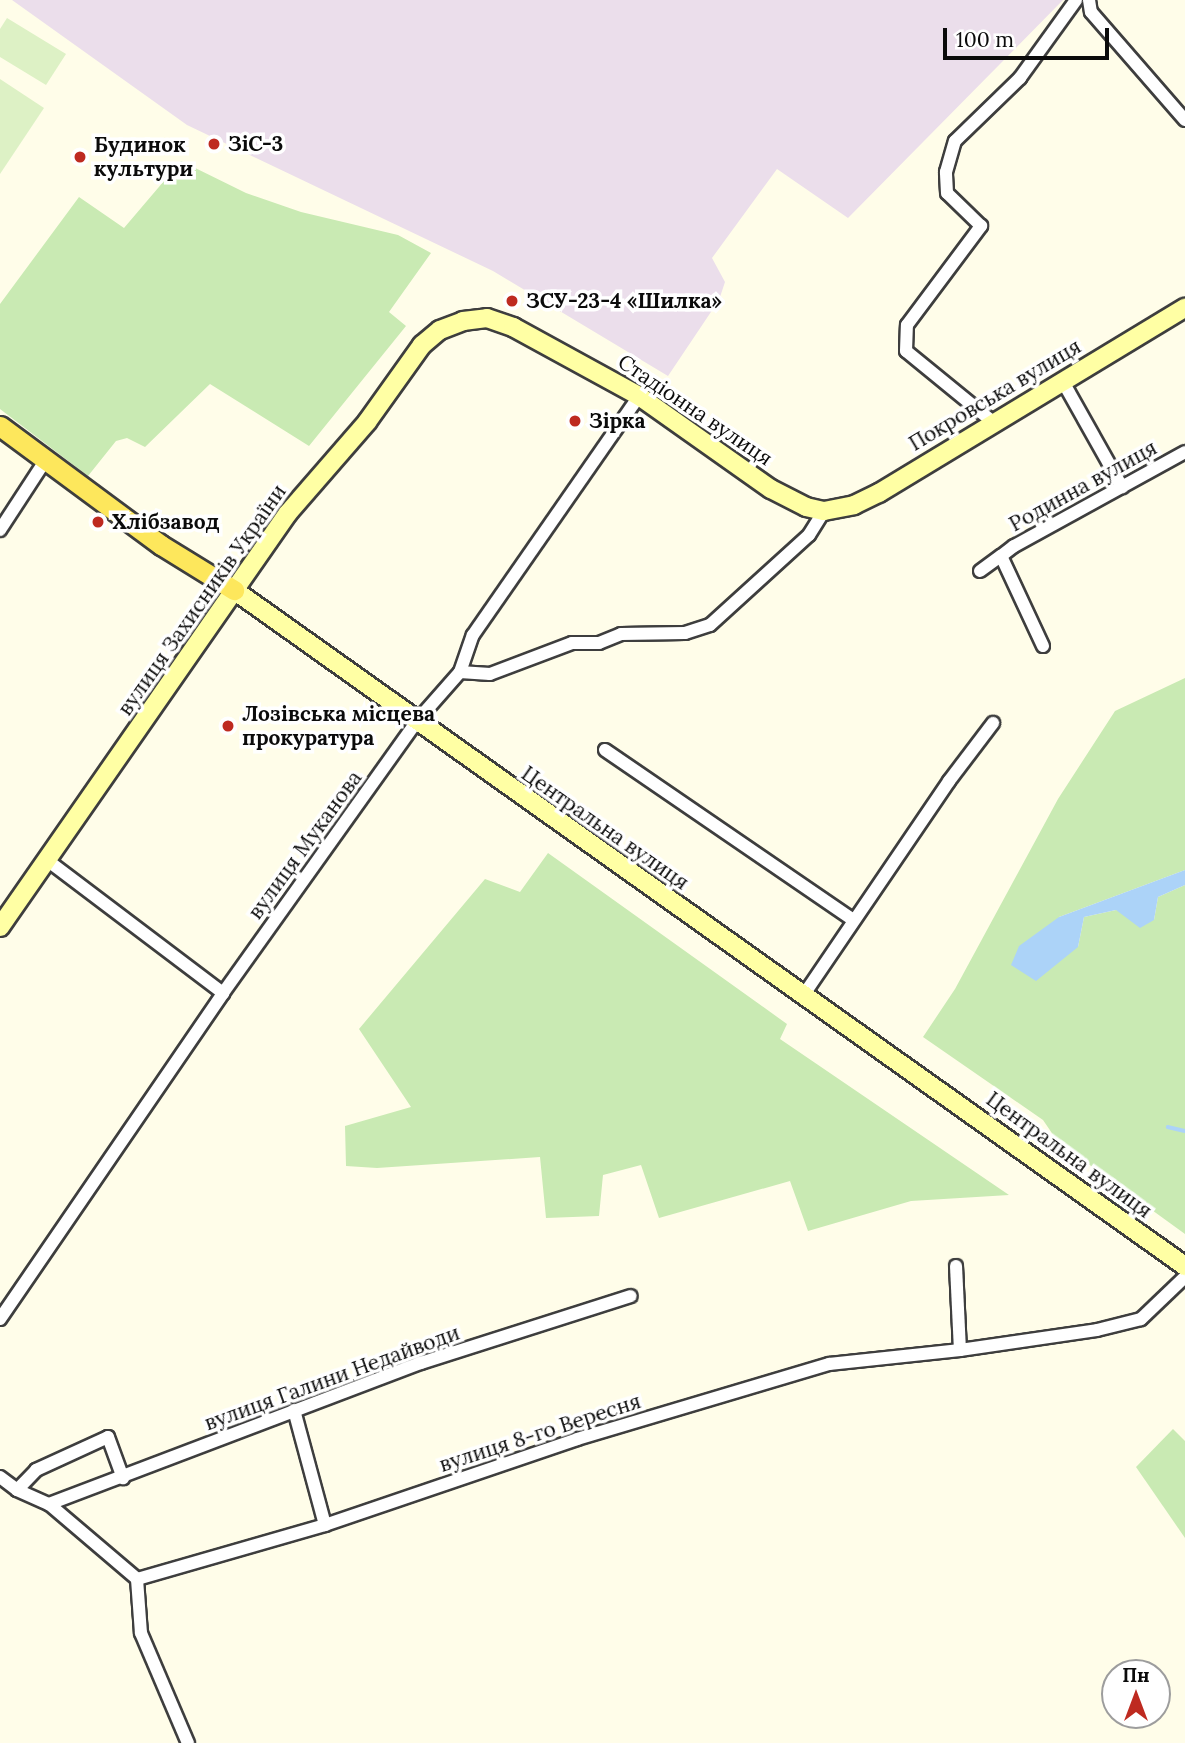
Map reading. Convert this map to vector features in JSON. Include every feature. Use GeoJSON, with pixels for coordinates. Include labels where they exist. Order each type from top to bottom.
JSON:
{"type":"FeatureCollection","features":[{"type":"Feature","properties":{"kind":"main road","name":"Центральна вулиця"},"geometry":{"type":"LineString","coordinates":[[0,426],[161,545],[234,590]]}},
{"type":"Feature","properties":{"kind":"street"},"geometry":{"type":"LineString","coordinates":[[993,422],[906,351],[907,326],[981,226],[947,193],[946,172],[955,141],[1020,78],[1076,0]]}},
{"type":"Feature","properties":{"kind":"street"},"geometry":{"type":"LineString","coordinates":[[1089,0],[1091,12],[1185,120]]}},
{"type":"Feature","properties":{"kind":"street","name":"Покровська вулиця"},"geometry":{"type":"LineString","coordinates":[[824,512],[854,505],[879,493],[1185,308]]}},
{"type":"Feature","properties":{"kind":"street","name":"Стадіонна вулиця"},"geometry":{"type":"LineString","coordinates":[[463,321],[487,318],[513,327],[639,396],[771,489],[806,507],[824,512]]}},
{"type":"Feature","properties":{"kind":"street","name":"вулиця Захисників України"},"geometry":{"type":"LineString","coordinates":[[0,927],[288,513],[367,422],[422,345],[440,330],[463,321]]}},
{"type":"Feature","properties":{"kind":"street"},"geometry":{"type":"LineString","coordinates":[[1062,380],[1122,487]]}},
{"type":"Feature","properties":{"kind":"street","name":"вулиця Муканова"},"geometry":{"type":"LineString","coordinates":[[0,1318],[223,993],[416,722],[460,672],[473,635],[639,396]]}},
{"type":"Feature","properties":{"kind":"street","name":"Родинна вулиця"},"geometry":{"type":"LineString","coordinates":[[980,571],[1014,546],[1185,452]]}},
{"type":"Feature","properties":{"kind":"street"},"geometry":{"type":"LineString","coordinates":[[0,530],[45,461]]}},
{"type":"Feature","properties":{"kind":"street"},"geometry":{"type":"LineString","coordinates":[[460,672],[490,674],[572,643],[599,643],[621,635],[685,633],[710,625],[809,536],[824,512]]}},
{"type":"Feature","properties":{"kind":"street","name":"Родинна вулиця"},"geometry":{"type":"LineString","coordinates":[[1001,556],[1044,646]]}},
{"type":"Feature","properties":{"kind":"street","name":"Центральна вулиця"},"geometry":{"type":"LineString","coordinates":[[234,590],[416,722],[805,993],[1185,1266]]}},
{"type":"Feature","properties":{"kind":"street"},"geometry":{"type":"LineString","coordinates":[[805,993],[853,920],[993,723]]}},
{"type":"Feature","properties":{"kind":"street"},"geometry":{"type":"LineString","coordinates":[[605,750],[853,920]]}},
{"type":"Feature","properties":{"kind":"street"},"geometry":{"type":"LineString","coordinates":[[47,860],[223,993]]}},
{"type":"Feature","properties":{"kind":"street"},"geometry":{"type":"LineString","coordinates":[[956,1266],[960,1350]]}},
{"type":"Feature","properties":{"kind":"street","name":"вулиця 8-го Вересня"},"geometry":{"type":"LineString","coordinates":[[137,1579],[325,1525],[577,1440],[829,1364],[960,1350],[1097,1330],[1141,1318],[1185,1278]]}},
{"type":"Feature","properties":{"kind":"street","name":"вулиця Галини Недайводи"},"geometry":{"type":"LineString","coordinates":[[49,1504],[421,1363],[631,1296]]}},
{"type":"Feature","properties":{"kind":"street"},"geometry":{"type":"LineString","coordinates":[[294,1410],[325,1525]]}},
{"type":"Feature","properties":{"kind":"street"},"geometry":{"type":"LineString","coordinates":[[17,1490],[36,1470],[108,1437],[123,1478]]}},
{"type":"Feature","properties":{"kind":"street"},"geometry":{"type":"LineString","coordinates":[[0,1477],[17,1490],[49,1504],[137,1579],[141,1633],[188,1743]]}},
{"type":"Feature","properties":{"kind":"shaded area"},"geometry":{"type":"Polygon","coordinates":[[[12,0],[1063,0],[848,218],[777,169],[712,258],[725,282],[719,300],[668,376],[493,271],[187,125],[12,0]]]}},
{"type":"Feature","properties":{"kind":"green space"},"geometry":{"type":"Polygon","coordinates":[[[7,18],[66,54],[46,85],[0,57],[0,29],[7,18]]]}},
{"type":"Feature","properties":{"kind":"green space"},"geometry":{"type":"Polygon","coordinates":[[[0,79],[44,108],[0,174],[0,79]]]}},
{"type":"Feature","properties":{"kind":"green space"},"geometry":{"type":"Polygon","coordinates":[[[181,161],[246,193],[301,212],[398,235],[431,253],[389,312],[406,326],[309,446],[210,384],[145,447],[127,438],[116,441],[88,476],[0,409],[0,304],[79,197],[124,228],[181,161]]]}},
{"type":"Feature","properties":{"kind":"green space"},"geometry":{"type":"Polygon","coordinates":[[[1185,678],[1185,870],[1059,917],[1078,947],[1084,917],[1116,910],[1154,920],[1158,897],[1185,885],[1185,1234],[1058,1142],[1043,1120],[923,1037],[955,989],[1058,799],[1115,711],[1185,678]]]}},
{"type":"Feature","properties":{"kind":"green space"},"geometry":{"type":"Polygon","coordinates":[[[548,853],[787,1024],[780,1039],[1009,1195],[911,1201],[808,1231],[790,1181],[659,1218],[641,1165],[603,1175],[599,1216],[546,1218],[540,1157],[377,1168],[346,1166],[345,1126],[411,1107],[359,1029],[485,879],[520,892],[548,853]]]}},
{"type":"Feature","properties":{"kind":"green space"},"geometry":{"type":"Polygon","coordinates":[[[1173,1429],[1185,1441],[1185,1538],[1136,1467],[1173,1429]]]}},
{"type":"Feature","properties":{"kind":"water"},"geometry":{"type":"Polygon","coordinates":[[[1185,870],[1185,885],[1158,897],[1154,920],[1140,928],[1116,910],[1084,917],[1078,947],[1036,981],[1011,965],[1019,946],[1059,917],[1185,870]]]}},
{"type":"Feature","properties":{"kind":"waterway"},"geometry":{"type":"LineString","coordinates":[[1168,1127],[1185,1131]]}},
{"type":"Feature","properties":{"kind":"place","name":"ЗіС-3"},"geometry":{"type":"Point","coordinates":[214,144]}},
{"type":"Feature","properties":{"kind":"place","name":"Будинок культури"},"geometry":{"type":"Point","coordinates":[80,157]}},
{"type":"Feature","properties":{"kind":"place","name":"ЗСУ-23-4 «Шилка»"},"geometry":{"type":"Point","coordinates":[512,301]}},
{"type":"Feature","properties":{"kind":"place","name":"Зірка"},"geometry":{"type":"Point","coordinates":[575,421]}},
{"type":"Feature","properties":{"kind":"place","name":"Хлібзавод"},"geometry":{"type":"Point","coordinates":[98,522]}},
{"type":"Feature","properties":{"kind":"place","name":"Лозівська місцева прокуратура"},"geometry":{"type":"Point","coordinates":[228,726]}}]}
